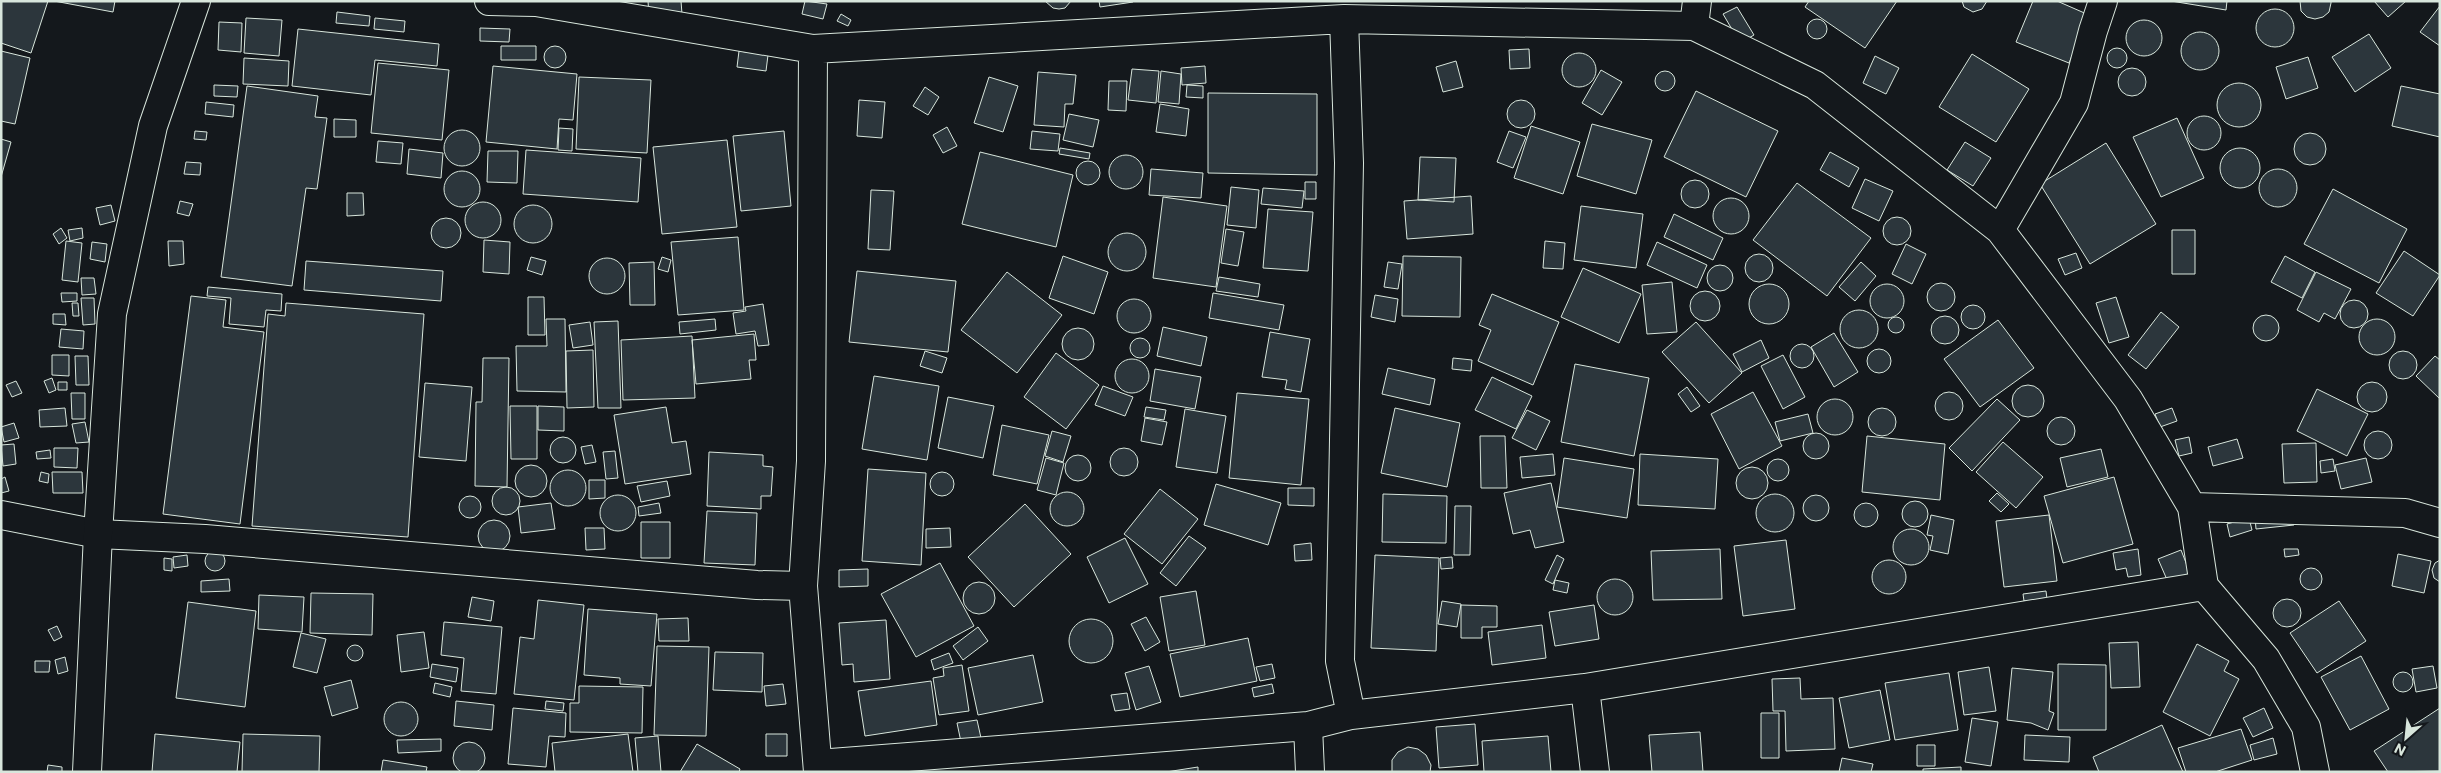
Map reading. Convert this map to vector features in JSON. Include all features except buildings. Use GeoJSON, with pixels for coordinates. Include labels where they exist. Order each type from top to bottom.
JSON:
{"type":"FeatureCollection","features":[{"type":"Feature","properties":{"kind":"main road"},"geometry":{"type":"LineString","coordinates":[[87,772],[98,534],[112,314],[153,126],[196,1]]}},
{"type":"Feature","properties":{"kind":"main road"},"geometry":{"type":"LineString","coordinates":[[488,1],[536,2],[813,49],[1344,19],[1696,14],[1815,85],[2000,230],[2128,399],[2192,507],[2204,586],[2266,659],[2306,727],[2315,772]]}},
{"type":"Feature","properties":{"kind":"main road"},"geometry":{"type":"LineString","coordinates":[[2000,230],[2074,103],[2103,1]]}},
{"type":"Feature","properties":{"kind":"main road"},"geometry":{"type":"LineString","coordinates":[[1344,19],[1349,163],[1340,651],[1351,715]]}},
{"type":"Feature","properties":{"kind":"main road"},"geometry":{"type":"LineString","coordinates":[[813,49],[811,461],[803,586],[818,768],[1308,726],[1351,715],[1585,688],[2204,586]]}},
{"type":"Feature","properties":{"kind":"main road"},"geometry":{"type":"LineString","coordinates":[[2192,507],[2405,513],[2440,523]]}},
{"type":"Feature","properties":{"kind":"main road"},"geometry":{"type":"LineString","coordinates":[[1,516],[98,534],[215,540],[757,585],[803,586]]}},
{"type":"Feature","properties":{"kind":"main road"},"geometry":{"type":"LineString","coordinates":[[1585,688],[1595,772]]}},
{"type":"Feature","properties":{"kind":"main road"},"geometry":{"type":"LineString","coordinates":[[1308,726],[1310,772]]}}]}
